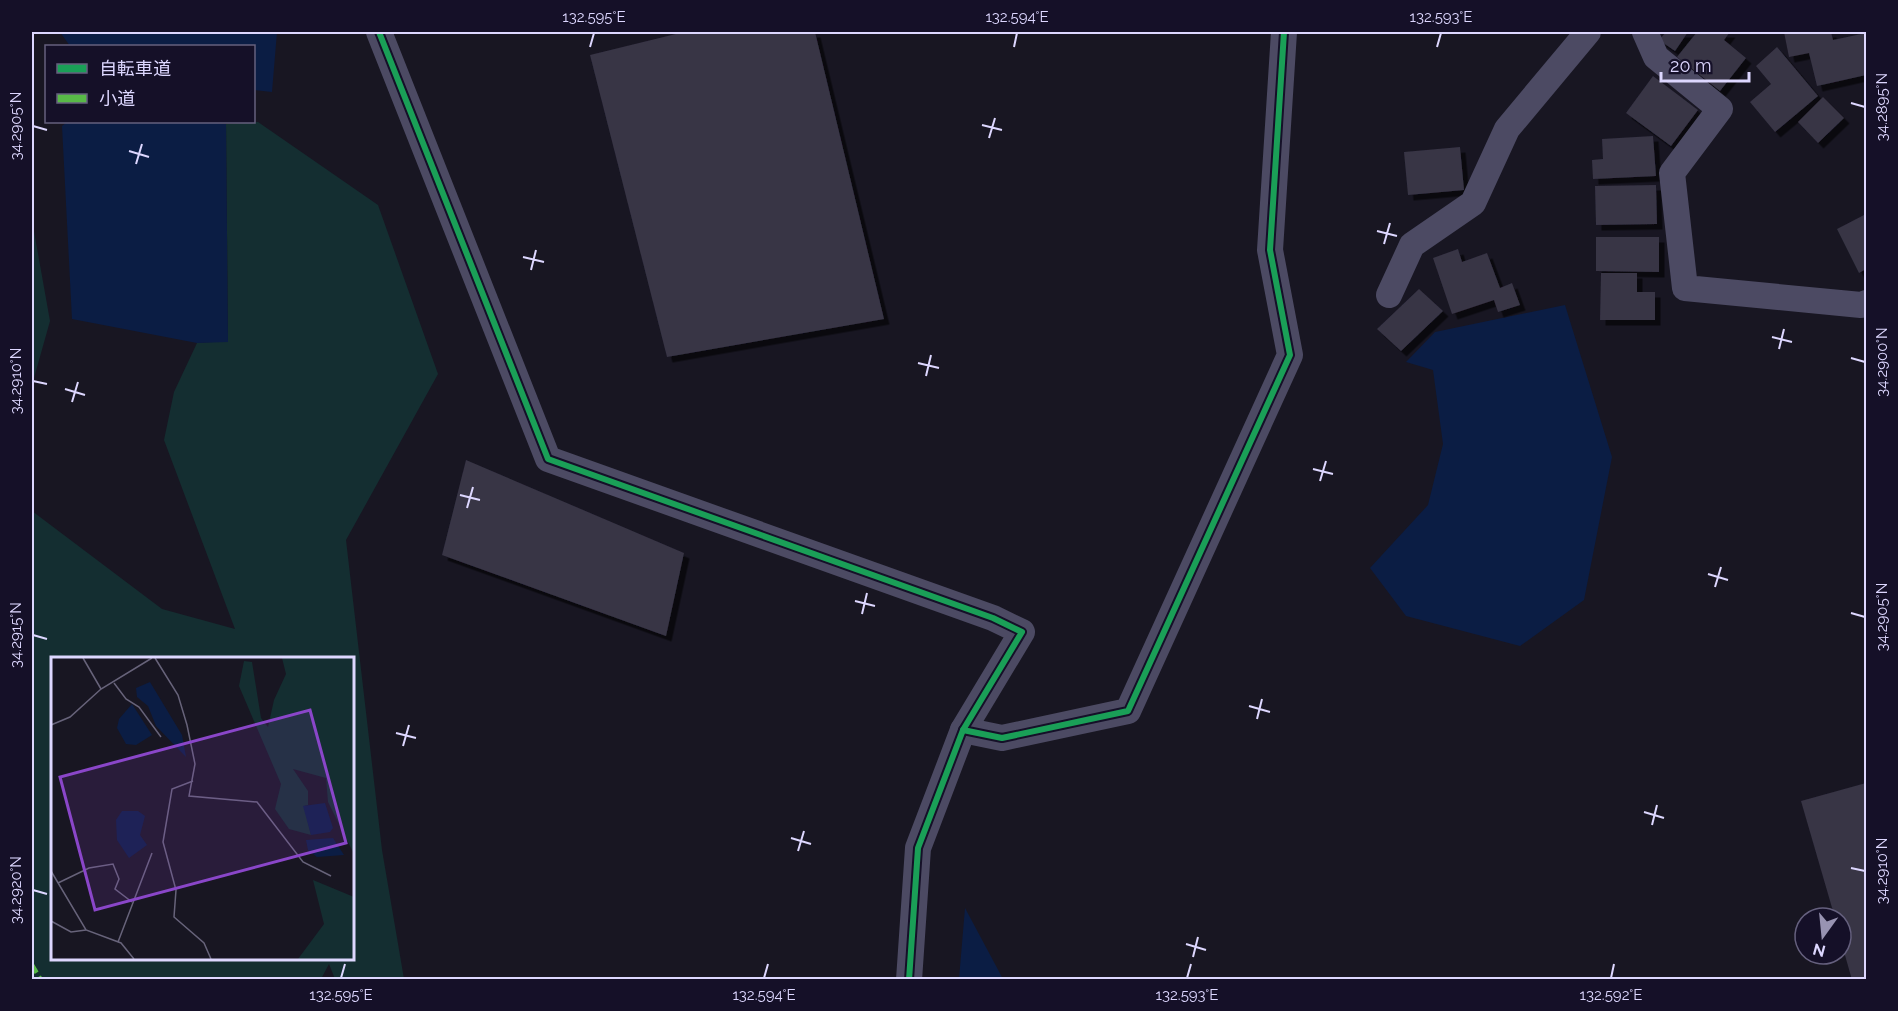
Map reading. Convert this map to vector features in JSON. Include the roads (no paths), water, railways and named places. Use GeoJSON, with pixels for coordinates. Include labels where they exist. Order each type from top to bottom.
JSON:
{"type":"FeatureCollection","features":[{"type":"Feature","properties":{"kind":"street"},"geometry":{"type":"LineString","coordinates":[[379,32],[549,459],[993,618],[1022,632],[963,730],[918,848],[909,980]]}},
{"type":"Feature","properties":{"kind":"street"},"geometry":{"type":"LineString","coordinates":[[963,730],[1002,738],[1128,711],[1290,355],[1270,249],[1284,32]]}},
{"type":"Feature","properties":{"kind":"street"},"geometry":{"type":"LineString","coordinates":[[1389,295],[1412,245],[1473,202],[1507,129],[1588,32]]}},
{"type":"Feature","properties":{"kind":"street"},"geometry":{"type":"LineString","coordinates":[[1645,32],[1656,57],[1720,109],[1672,173],[1685,288],[1862,305],[1866,303]]}},
{"type":"Feature","properties":{"kind":"water"},"geometry":{"type":"Polygon","coordinates":[[[60,32],[277,32],[272,92],[255,90],[255,45],[69,45],[60,32]]]}},
{"type":"Feature","properties":{"kind":"water"},"geometry":{"type":"Polygon","coordinates":[[[66,123],[226,124],[228,342],[197,343],[72,319],[62,126],[66,123]]]}},
{"type":"Feature","properties":{"kind":"water"},"geometry":{"type":"Polygon","coordinates":[[[1565,305],[1612,457],[1584,600],[1520,646],[1406,616],[1370,568],[1428,505],[1443,444],[1433,370],[1406,362],[1435,332],[1565,305]]]}},
{"type":"Feature","properties":{"kind":"water"},"geometry":{"type":"Polygon","coordinates":[[[965,908],[1003,979],[959,979],[965,908]]]}}]}
